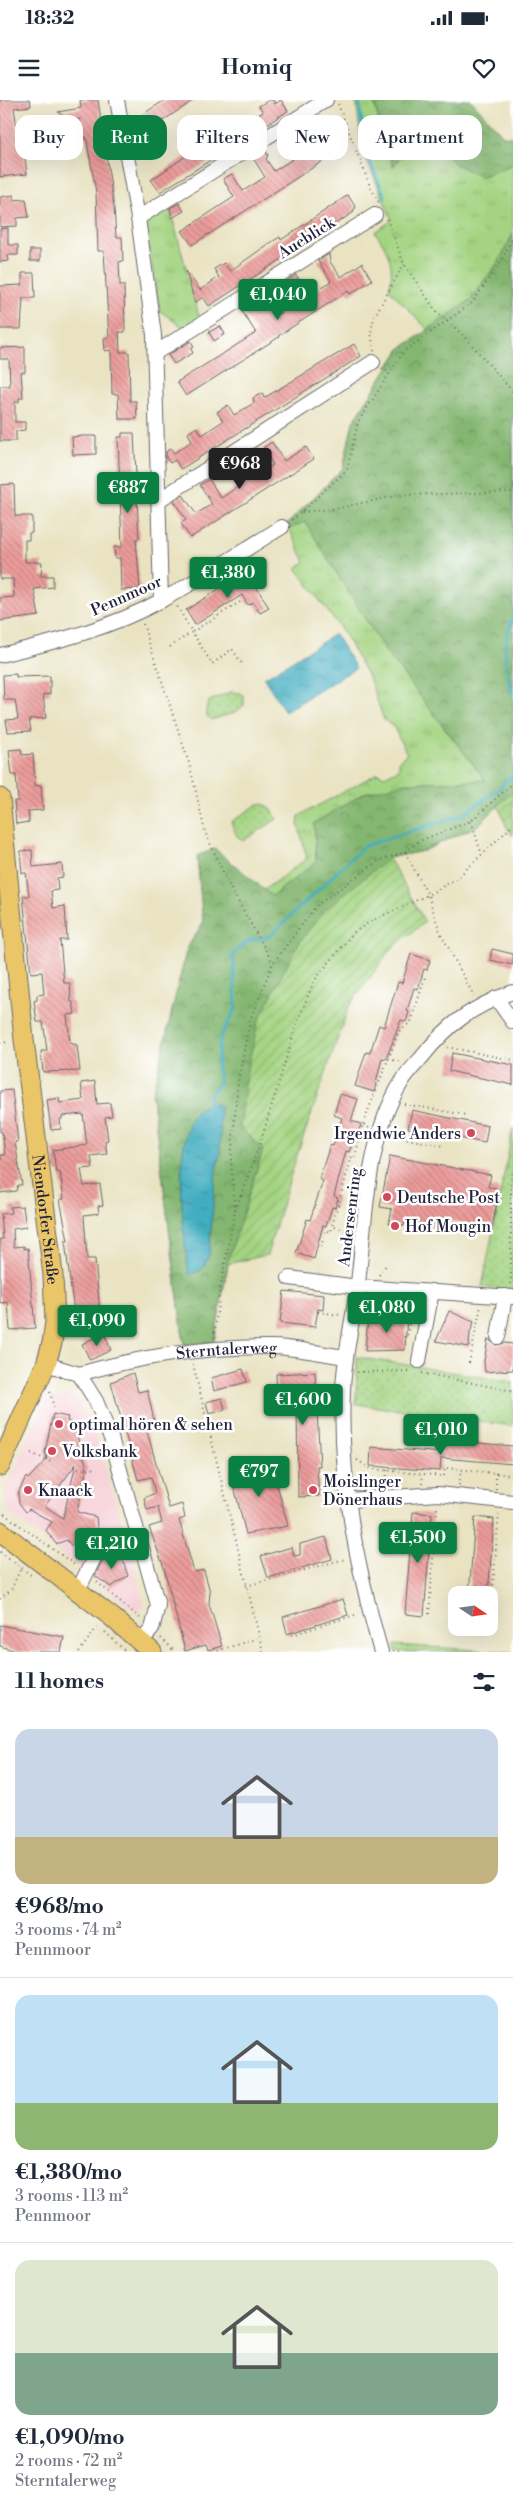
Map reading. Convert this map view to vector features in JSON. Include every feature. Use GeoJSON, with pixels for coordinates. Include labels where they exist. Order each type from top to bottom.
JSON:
{"type":"FeatureCollection","features":[{"type":"Feature","properties":{"kind":"main road","name":"Niendorfer Straße"},"geometry":{"type":"LineString","coordinates":[[0,798],[24,1040],[53,1275],[55,1322],[46,1364]]}},
{"type":"Feature","properties":{"kind":"main road"},"geometry":{"type":"LineString","coordinates":[[0,1466],[46,1364]]}},
{"type":"Feature","properties":{"kind":"main road"},"geometry":{"type":"LineString","coordinates":[[0,1531],[78,1590],[149,1640]]}},
{"type":"Feature","properties":{"kind":"street"},"geometry":{"type":"LineString","coordinates":[[117,100],[138,218],[155,352],[159,500],[166,598]]}},
{"type":"Feature","properties":{"kind":"street"},"geometry":{"type":"LineString","coordinates":[[138,218],[303,106],[326,100]]}},
{"type":"Feature","properties":{"kind":"street","name":"Aueblick"},"geometry":{"type":"LineString","coordinates":[[155,352],[381,213]]}},
{"type":"Feature","properties":{"kind":"street"},"geometry":{"type":"LineString","coordinates":[[159,500],[373,362]]}},
{"type":"Feature","properties":{"kind":"street","name":"Pennmoor"},"geometry":{"type":"LineString","coordinates":[[0,655],[85,632],[139,611],[166,598],[282,527]]}},
{"type":"Feature","properties":{"kind":"street","name":"Andersenring"},"geometry":{"type":"LineString","coordinates":[[381,1652],[356,1556],[348,1500],[345,1458],[344,1373],[358,1287],[373,1161],[380,1134],[401,1083],[433,1044],[478,1006],[513,992]]}},
{"type":"Feature","properties":{"kind":"street"},"geometry":{"type":"LineString","coordinates":[[496,998],[513,1022]]}},
{"type":"Feature","properties":{"kind":"street"},"geometry":{"type":"LineString","coordinates":[[289,1278],[358,1287],[510,1297],[498,1337]]}},
{"type":"Feature","properties":{"kind":"street"},"geometry":{"type":"LineString","coordinates":[[419,1361],[432,1291]]}},
{"type":"Feature","properties":{"kind":"street","name":"Sterntalerweg"},"geometry":{"type":"LineString","coordinates":[[80,1374],[131,1360],[212,1350],[271,1347],[346,1357]]}},
{"type":"Feature","properties":{"kind":"street"},"geometry":{"type":"LineString","coordinates":[[46,1364],[80,1374],[96,1402],[111,1438],[152,1576],[158,1605],[149,1640]]}},
{"type":"Feature","properties":{"kind":"street"},"geometry":{"type":"LineString","coordinates":[[348,1500],[438,1494],[458,1494],[503,1500]]}},
{"type":"Feature","properties":{"kind":"street"},"geometry":{"type":"LineString","coordinates":[[78,1590],[94,1558]]}},
{"type":"Feature","properties":{"kind":"path"},"geometry":{"type":"LineString","coordinates":[[337,100],[381,213],[404,264],[436,311],[465,338],[513,392]]}},
{"type":"Feature","properties":{"kind":"path"},"geometry":{"type":"LineString","coordinates":[[282,527],[302,512],[347,470],[358,422],[404,351],[472,303],[502,260],[513,236]]}},
{"type":"Feature","properties":{"kind":"path"},"geometry":{"type":"LineString","coordinates":[[373,362],[372,332],[374,317],[404,264]]}},
{"type":"Feature","properties":{"kind":"path"},"geometry":{"type":"LineString","coordinates":[[302,512],[334,509],[400,495],[513,492]]}},
{"type":"Feature","properties":{"kind":"path"},"geometry":{"type":"LineString","coordinates":[[166,598],[192,632],[212,664],[232,649],[243,665]]}},
{"type":"Feature","properties":{"kind":"path"},"geometry":{"type":"LineString","coordinates":[[170,647],[240,602]]}},
{"type":"Feature","properties":{"kind":"path"},"geometry":{"type":"LineString","coordinates":[[139,611],[190,766],[204,832],[230,886],[263,942],[273,963]]}},
{"type":"Feature","properties":{"kind":"path"},"geometry":{"type":"LineString","coordinates":[[236,1211],[230,1160],[238,1081],[250,1020],[273,963],[317,905],[378,861],[405,852],[419,841],[471,821],[513,783]]}},
{"type":"Feature","properties":{"kind":"path"},"geometry":{"type":"LineString","coordinates":[[471,821],[481,852]]}},
{"type":"Feature","properties":{"kind":"path"},"geometry":{"type":"LineString","coordinates":[[212,1350],[220,1289],[236,1211],[260,1144],[297,1023],[314,980],[353,933],[374,920],[428,895],[456,879],[481,852],[513,825]]}},
{"type":"Feature","properties":{"kind":"path"},"geometry":{"type":"LineString","coordinates":[[405,852],[428,895],[440,932],[478,1006]]}},
{"type":"Feature","properties":{"kind":"path"},"geometry":{"type":"LineString","coordinates":[[321,1247],[326,1230],[331,1232],[352,1156],[355,1157],[363,1124],[399,1031],[411,1022],[426,974]]}},
{"type":"Feature","properties":{"kind":"path"},"geometry":{"type":"LineString","coordinates":[[433,1044],[513,1060]]}},
{"type":"Feature","properties":{"kind":"path"},"geometry":{"type":"LineString","coordinates":[[392,1102],[466,1115]]}},
{"type":"Feature","properties":{"kind":"path"},"geometry":{"type":"LineString","coordinates":[[363,1124],[380,1134],[444,1146]]}},
{"type":"Feature","properties":{"kind":"path"},"geometry":{"type":"LineString","coordinates":[[510,1297],[510,1179],[513,1172]]}},
{"type":"Feature","properties":{"kind":"path"},"geometry":{"type":"LineString","coordinates":[[332,1226],[363,1237]]}},
{"type":"Feature","properties":{"kind":"path"},"geometry":{"type":"LineString","coordinates":[[404,1337],[407,1337],[414,1290]]}},
{"type":"Feature","properties":{"kind":"path"},"geometry":{"type":"LineString","coordinates":[[469,1363],[483,1294]]}},
{"type":"Feature","properties":{"kind":"path"},"geometry":{"type":"LineString","coordinates":[[318,1312],[353,1317]]}},
{"type":"Feature","properties":{"kind":"path"},"geometry":{"type":"LineString","coordinates":[[470,1333],[474,1334]]}},
{"type":"Feature","properties":{"kind":"path"},"geometry":{"type":"LineString","coordinates":[[190,1352],[263,1652]]}},
{"type":"Feature","properties":{"kind":"path"},"geometry":{"type":"LineString","coordinates":[[344,1373],[405,1370],[513,1390]]}},
{"type":"Feature","properties":{"kind":"path"},"geometry":{"type":"LineString","coordinates":[[31,1453],[53,1462]]}},
{"type":"Feature","properties":{"kind":"path"},"geometry":{"type":"LineString","coordinates":[[345,1458],[352,1458],[371,1469],[444,1476],[445,1468],[513,1475]]}},
{"type":"Feature","properties":{"kind":"path"},"geometry":{"type":"LineString","coordinates":[[73,1467],[86,1470],[97,1468]]}},
{"type":"Feature","properties":{"kind":"path"},"geometry":{"type":"LineString","coordinates":[[386,1497],[387,1470]]}},
{"type":"Feature","properties":{"kind":"path"},"geometry":{"type":"LineString","coordinates":[[458,1494],[461,1470]]}},
{"type":"Feature","properties":{"kind":"path"},"geometry":{"type":"LineString","coordinates":[[494,1586],[503,1500],[496,1473]]}},
{"type":"Feature","properties":{"kind":"path"},"geometry":{"type":"LineString","coordinates":[[429,1614],[438,1494]]}},
{"type":"Feature","properties":{"kind":"path"},"geometry":{"type":"LineString","coordinates":[[0,1552],[36,1579]]}},
{"type":"Feature","properties":{"kind":"path"},"geometry":{"type":"LineString","coordinates":[[246,1586],[356,1556]]}},
{"type":"Feature","properties":{"kind":"path"},"geometry":{"type":"LineString","coordinates":[[0,1598],[10,1590],[21,1568]]}},
{"type":"Feature","properties":{"kind":"path"},"geometry":{"type":"LineString","coordinates":[[292,1635],[370,1610]]}},
{"type":"Feature","properties":{"kind":"path"},"geometry":{"type":"LineString","coordinates":[[79,1652],[98,1626],[126,1652]]}},
{"type":"Feature","properties":{"kind":"path"},"geometry":{"type":"LineString","coordinates":[[213,1652],[259,1638]]}},
{"type":"Feature","properties":{"kind":"path"},"geometry":{"type":"LineString","coordinates":[[149,1640],[175,1652]]}},
{"type":"Feature","properties":{"kind":"shaded area"},"geometry":{"type":"Polygon","coordinates":[[[70,1394],[78,1400],[98,1444],[144,1604],[135,1611],[10,1514],[6,1503],[5,1491],[46,1401],[70,1394]]]}},
{"type":"Feature","properties":{"kind":"green space"},"geometry":{"type":"Polygon","coordinates":[[[356,100],[373,100],[377,115],[358,116],[356,100]]]}},
{"type":"Feature","properties":{"kind":"green space"},"geometry":{"type":"Polygon","coordinates":[[[373,100],[471,100],[503,136],[513,137],[513,164],[481,177],[455,164],[452,160],[482,160],[482,115],[377,115],[373,100]]]}},
{"type":"Feature","properties":{"kind":"green space"},"geometry":{"type":"Polygon","coordinates":[[[367,160],[391,160],[393,167],[398,160],[452,160],[455,164],[496,170],[513,164],[513,792],[477,826],[423,851],[388,858],[263,1150],[228,1264],[214,1342],[184,1345],[152,1095],[187,948],[203,923],[197,856],[215,849],[264,890],[307,858],[298,824],[299,816],[378,773],[384,776],[399,769],[399,760],[407,754],[393,726],[384,720],[370,680],[343,632],[296,568],[305,562],[287,524],[343,468],[353,422],[400,349],[428,330],[389,289],[391,281],[390,259],[375,232],[392,220],[367,160]]]}},
{"type":"Feature","properties":{"kind":"green space"},"geometry":{"type":"Polygon","coordinates":[[[391,160],[398,160],[393,167],[391,160]]]}},
{"type":"Feature","properties":{"kind":"green space"},"geometry":{"type":"Polygon","coordinates":[[[169,205],[200,320],[185,329],[160,311],[144,220],[169,205]]]}},
{"type":"Feature","properties":{"kind":"green space"},"geometry":{"type":"Polygon","coordinates":[[[513,234],[513,792],[477,826],[423,851],[388,858],[263,1150],[228,1264],[214,1342],[184,1345],[152,1095],[187,948],[203,923],[197,856],[215,849],[272,896],[316,862],[314,823],[364,793],[406,783],[485,780],[385,651],[305,522],[291,528],[287,524],[343,468],[353,422],[400,349],[469,301],[499,261],[513,234]]]}},
{"type":"Feature","properties":{"kind":"green space"},"geometry":{"type":"Polygon","coordinates":[[[231,692],[241,693],[244,697],[244,705],[236,712],[211,720],[207,716],[206,708],[209,701],[231,692]]]}},
{"type":"Feature","properties":{"kind":"green space"},"geometry":{"type":"Polygon","coordinates":[[[513,792],[513,836],[507,828],[498,805],[513,792]]]}},
{"type":"Feature","properties":{"kind":"green space"},"geometry":{"type":"Polygon","coordinates":[[[258,804],[270,808],[277,819],[243,841],[237,836],[231,822],[258,804]]]}},
{"type":"Feature","properties":{"kind":"green space"},"geometry":{"type":"Polygon","coordinates":[[[389,858],[425,922],[391,949],[349,1006],[296,1158],[267,1255],[227,1264],[263,1150],[240,1127],[247,1070],[258,1022],[295,949],[323,911],[389,858]]]}},
{"type":"Feature","properties":{"kind":"green space"},"geometry":{"type":"Polygon","coordinates":[[[513,1128],[513,1288],[512,1291],[482,1287],[513,1128]]]}},
{"type":"Feature","properties":{"kind":"green space"},"geometry":{"type":"Polygon","coordinates":[[[357,1357],[513,1382],[513,1426],[356,1404],[357,1357]]]}},
{"type":"Feature","properties":{"kind":"green space"},"geometry":{"type":"Polygon","coordinates":[[[394,1645],[512,1652],[396,1652],[394,1645]]]}},
{"type":"Feature","properties":{"kind":"water"},"geometry":{"type":"Polygon","coordinates":[[[335,634],[356,668],[285,712],[264,678],[335,634]]]}},
{"type":"Feature","properties":{"kind":"water"},"geometry":{"type":"Polygon","coordinates":[[[215,1104],[220,1107],[220,1153],[216,1171],[209,1254],[200,1271],[189,1274],[184,1237],[181,1187],[185,1139],[191,1120],[200,1108],[215,1104]]]}},
{"type":"Feature","properties":{"kind":"building"},"geometry":{"type":"Polygon","coordinates":[[[0,100],[30,100],[31,106],[14,108],[15,160],[25,160],[27,174],[0,177],[0,100]]]}},
{"type":"Feature","properties":{"kind":"building"},"geometry":{"type":"Polygon","coordinates":[[[80,100],[98,100],[100,115],[93,115],[93,160],[107,160],[116,237],[122,237],[123,261],[119,262],[120,285],[124,285],[125,332],[119,332],[120,352],[129,352],[130,401],[136,401],[137,419],[119,419],[118,394],[112,394],[111,350],[105,351],[104,338],[109,338],[104,251],[98,251],[96,192],[86,137],[83,138],[83,115],[62,115],[58,112],[81,108],[80,100]]]}},
{"type":"Feature","properties":{"kind":"building"},"geometry":{"type":"Polygon","coordinates":[[[165,100],[194,100],[167,118],[167,115],[142,115],[165,100]]]}},
{"type":"Feature","properties":{"kind":"building"},"geometry":{"type":"Polygon","coordinates":[[[269,100],[273,100],[275,104],[281,100],[288,111],[282,115],[277,115],[277,118],[267,124],[267,115],[258,115],[263,112],[259,106],[269,100]]]}},
{"type":"Feature","properties":{"kind":"building"},"geometry":{"type":"Polygon","coordinates":[[[180,160],[211,160],[160,192],[151,180],[180,160]]]}},
{"type":"Feature","properties":{"kind":"building"},"geometry":{"type":"Polygon","coordinates":[[[254,160],[267,160],[274,171],[291,160],[325,160],[192,245],[182,231],[234,197],[223,179],[232,174],[243,191],[265,177],[254,160]]]}},
{"type":"Feature","properties":{"kind":"building"},"geometry":{"type":"Polygon","coordinates":[[[14,195],[14,200],[26,199],[29,217],[17,218],[17,226],[0,227],[0,197],[14,195]]]}},
{"type":"Feature","properties":{"kind":"building"},"geometry":{"type":"Polygon","coordinates":[[[348,195],[356,208],[353,210],[354,212],[209,306],[203,297],[195,303],[186,271],[200,290],[219,277],[214,269],[224,263],[230,271],[270,243],[280,237],[281,240],[348,195]]]}},
{"type":"Feature","properties":{"kind":"building"},"geometry":{"type":"Polygon","coordinates":[[[179,203],[184,211],[172,218],[170,208],[179,203]]]}},
{"type":"Feature","properties":{"kind":"building"},"geometry":{"type":"Polygon","coordinates":[[[8,228],[8,245],[18,245],[18,255],[8,255],[9,261],[0,262],[0,229],[8,228]]]}},
{"type":"Feature","properties":{"kind":"building"},"geometry":{"type":"Polygon","coordinates":[[[30,250],[40,250],[40,261],[30,261],[30,250]]]}},
{"type":"Feature","properties":{"kind":"building"},"geometry":{"type":"Polygon","coordinates":[[[329,254],[330,262],[341,277],[362,263],[372,280],[350,294],[348,291],[186,396],[177,382],[256,333],[242,311],[267,298],[278,314],[299,300],[287,281],[296,275],[309,296],[331,281],[318,261],[329,254]]]}},
{"type":"Feature","properties":{"kind":"building"},"geometry":{"type":"Polygon","coordinates":[[[22,273],[34,273],[35,298],[23,298],[21,329],[0,329],[0,286],[22,285],[22,273]]]}},
{"type":"Feature","properties":{"kind":"building"},"geometry":{"type":"Polygon","coordinates":[[[220,326],[225,334],[214,341],[209,332],[220,326]]]}},
{"type":"Feature","properties":{"kind":"building"},"geometry":{"type":"Polygon","coordinates":[[[191,341],[194,347],[191,349],[193,353],[174,364],[168,355],[191,341]]]}},
{"type":"Feature","properties":{"kind":"building"},"geometry":{"type":"Polygon","coordinates":[[[354,344],[361,356],[181,469],[175,460],[170,463],[166,458],[166,452],[171,448],[174,453],[192,441],[188,433],[197,427],[202,435],[223,421],[217,412],[228,405],[234,415],[254,403],[253,398],[262,393],[264,398],[354,344]]]}},
{"type":"Feature","properties":{"kind":"building"},"geometry":{"type":"Polygon","coordinates":[[[25,347],[25,372],[21,372],[23,398],[19,398],[19,402],[15,402],[15,422],[25,422],[25,430],[16,431],[16,441],[0,441],[0,386],[10,386],[9,359],[0,359],[0,348],[25,347]]]}},
{"type":"Feature","properties":{"kind":"building"},"geometry":{"type":"Polygon","coordinates":[[[122,433],[134,433],[139,539],[136,539],[140,589],[121,590],[120,558],[115,558],[114,547],[122,547],[118,437],[122,437],[122,433]]]}},
{"type":"Feature","properties":{"kind":"building"},"geometry":{"type":"Polygon","coordinates":[[[96,436],[96,454],[73,455],[72,437],[96,436]]]}},
{"type":"Feature","properties":{"kind":"building"},"geometry":{"type":"Polygon","coordinates":[[[272,442],[284,461],[306,447],[314,459],[190,538],[181,523],[186,520],[174,501],[183,495],[196,514],[212,504],[200,485],[209,479],[221,498],[242,484],[231,467],[241,461],[252,479],[273,465],[263,448],[272,442]]]}},
{"type":"Feature","properties":{"kind":"building"},"geometry":{"type":"Polygon","coordinates":[[[14,484],[15,516],[32,516],[32,533],[29,533],[29,540],[25,540],[25,562],[42,562],[41,576],[53,576],[53,587],[34,589],[39,616],[0,621],[0,598],[14,597],[13,579],[0,579],[0,485],[14,484]]]}},
{"type":"Feature","properties":{"kind":"building"},"geometry":{"type":"Polygon","coordinates":[[[250,576],[269,608],[260,613],[253,602],[248,605],[242,595],[195,625],[186,610],[238,577],[241,582],[250,576]]]}},
{"type":"Feature","properties":{"kind":"building"},"geometry":{"type":"Polygon","coordinates":[[[16,674],[16,677],[50,676],[50,694],[43,695],[46,718],[29,719],[31,731],[8,732],[6,720],[18,719],[15,700],[4,700],[3,675],[16,674]]]}},
{"type":"Feature","properties":{"kind":"building"},"geometry":{"type":"Polygon","coordinates":[[[21,749],[22,755],[33,754],[35,786],[41,785],[43,810],[28,811],[29,822],[16,824],[14,801],[18,801],[16,775],[12,775],[9,750],[21,749]]]}},
{"type":"Feature","properties":{"kind":"building"},"geometry":{"type":"Polygon","coordinates":[[[32,850],[33,867],[62,864],[63,877],[57,878],[58,890],[51,891],[53,908],[65,906],[67,940],[60,940],[64,983],[70,983],[71,1002],[73,1002],[75,1014],[67,1015],[70,1043],[77,1045],[80,1071],[43,1072],[41,1051],[47,1051],[45,1035],[43,1022],[37,1022],[34,1001],[37,1000],[37,995],[44,994],[42,972],[31,973],[23,896],[29,896],[26,873],[22,873],[20,851],[32,850]]]}},
{"type":"Feature","properties":{"kind":"building"},"geometry":{"type":"Polygon","coordinates":[[[492,949],[513,954],[513,965],[490,960],[492,949]]]}},
{"type":"Feature","properties":{"kind":"building"},"geometry":{"type":"Polygon","coordinates":[[[411,954],[430,960],[427,970],[424,969],[418,989],[414,988],[407,1011],[409,1012],[406,1022],[401,1020],[386,1059],[382,1058],[374,1092],[355,1086],[366,1052],[370,1053],[379,1025],[384,1027],[398,982],[402,983],[411,954]]]}},
{"type":"Feature","properties":{"kind":"building"},"geometry":{"type":"Polygon","coordinates":[[[452,1053],[513,1065],[513,1085],[449,1071],[452,1053]]]}},
{"type":"Feature","properties":{"kind":"building"},"geometry":{"type":"Polygon","coordinates":[[[95,1081],[97,1104],[110,1103],[112,1116],[105,1117],[108,1140],[105,1141],[107,1154],[91,1156],[93,1168],[81,1169],[84,1186],[100,1184],[103,1205],[98,1206],[99,1213],[84,1215],[87,1259],[95,1259],[101,1324],[76,1328],[65,1241],[68,1241],[60,1199],[64,1199],[60,1172],[56,1172],[53,1150],[87,1145],[83,1114],[62,1116],[62,1119],[60,1119],[61,1129],[51,1130],[47,1100],[59,1098],[60,1103],[83,1100],[81,1083],[95,1081]]]}},
{"type":"Feature","properties":{"kind":"building"},"geometry":{"type":"Polygon","coordinates":[[[12,1090],[18,1142],[15,1142],[22,1185],[18,1185],[16,1191],[0,1193],[1,1155],[5,1155],[2,1132],[0,1132],[0,1091],[12,1090]]]}},
{"type":"Feature","properties":{"kind":"building"},"geometry":{"type":"Polygon","coordinates":[[[340,1094],[358,1099],[351,1121],[361,1124],[349,1152],[346,1151],[334,1196],[338,1198],[335,1208],[332,1207],[326,1226],[323,1225],[314,1259],[296,1253],[307,1219],[310,1220],[323,1181],[319,1179],[330,1145],[333,1146],[342,1118],[334,1115],[340,1094]]]}},
{"type":"Feature","properties":{"kind":"building"},"geometry":{"type":"Polygon","coordinates":[[[412,1110],[488,1126],[485,1143],[408,1128],[412,1110]]]}},
{"type":"Feature","properties":{"kind":"building"},"geometry":{"type":"Polygon","coordinates":[[[390,1156],[491,1175],[488,1187],[496,1188],[499,1192],[492,1228],[435,1218],[433,1226],[405,1220],[404,1226],[389,1223],[392,1209],[380,1207],[390,1156]]]}},
{"type":"Feature","properties":{"kind":"building"},"geometry":{"type":"Polygon","coordinates":[[[23,1206],[26,1227],[13,1229],[14,1247],[24,1246],[24,1249],[28,1248],[35,1328],[10,1330],[8,1302],[0,1303],[0,1239],[3,1239],[1,1214],[11,1213],[10,1207],[23,1206]]]}},
{"type":"Feature","properties":{"kind":"building"},"geometry":{"type":"Polygon","coordinates":[[[284,1291],[324,1295],[323,1310],[318,1309],[315,1327],[280,1323],[284,1291]]]}},
{"type":"Feature","properties":{"kind":"building"},"geometry":{"type":"Polygon","coordinates":[[[393,1311],[407,1314],[405,1350],[365,1351],[368,1318],[391,1322],[393,1311]]]}},
{"type":"Feature","properties":{"kind":"building"},"geometry":{"type":"Polygon","coordinates":[[[449,1311],[474,1322],[470,1333],[469,1347],[436,1341],[449,1311]]]}},
{"type":"Feature","properties":{"kind":"building"},"geometry":{"type":"Polygon","coordinates":[[[104,1333],[111,1350],[90,1360],[82,1344],[104,1333]]]}},
{"type":"Feature","properties":{"kind":"building"},"geometry":{"type":"Polygon","coordinates":[[[488,1339],[496,1345],[513,1344],[513,1370],[485,1372],[484,1361],[488,1339]]]}},
{"type":"Feature","properties":{"kind":"building"},"geometry":{"type":"Polygon","coordinates":[[[243,1369],[247,1382],[214,1391],[211,1378],[243,1369]]]}},
{"type":"Feature","properties":{"kind":"building"},"geometry":{"type":"Polygon","coordinates":[[[315,1372],[320,1466],[317,1466],[319,1496],[298,1497],[297,1405],[277,1406],[276,1374],[315,1372]]]}},
{"type":"Feature","properties":{"kind":"building"},"geometry":{"type":"Polygon","coordinates":[[[133,1373],[138,1392],[147,1390],[155,1426],[146,1428],[169,1508],[182,1504],[185,1518],[179,1520],[194,1572],[204,1570],[210,1592],[209,1604],[222,1646],[208,1650],[206,1645],[185,1651],[164,1568],[149,1527],[162,1523],[158,1507],[147,1510],[144,1498],[155,1493],[151,1477],[138,1480],[111,1382],[133,1373]]]}},
{"type":"Feature","properties":{"kind":"building"},"geometry":{"type":"Polygon","coordinates":[[[222,1398],[225,1410],[209,1414],[206,1402],[222,1398]]]}},
{"type":"Feature","properties":{"kind":"building"},"geometry":{"type":"Polygon","coordinates":[[[53,1414],[68,1417],[67,1421],[73,1423],[87,1468],[77,1512],[96,1517],[99,1546],[88,1551],[81,1543],[72,1547],[67,1540],[56,1544],[46,1530],[52,1522],[29,1509],[26,1512],[19,1503],[18,1493],[26,1477],[28,1479],[47,1459],[45,1452],[53,1414]],[[76,1464],[45,1506],[63,1518],[76,1464]]]}},
{"type":"Feature","properties":{"kind":"building"},"geometry":{"type":"Polygon","coordinates":[[[443,1440],[513,1446],[513,1464],[441,1458],[440,1471],[370,1466],[371,1447],[442,1453],[443,1440]]]}},
{"type":"Feature","properties":{"kind":"building"},"geometry":{"type":"Polygon","coordinates":[[[271,1461],[288,1526],[246,1534],[230,1471],[271,1461]]]}},
{"type":"Feature","properties":{"kind":"building"},"geometry":{"type":"Polygon","coordinates":[[[413,1512],[432,1514],[424,1616],[405,1614],[413,1512]]]}},
{"type":"Feature","properties":{"kind":"building"},"geometry":{"type":"Polygon","coordinates":[[[475,1517],[494,1519],[489,1586],[470,1586],[475,1517]]]}},
{"type":"Feature","properties":{"kind":"building"},"geometry":{"type":"Polygon","coordinates":[[[326,1537],[332,1559],[268,1578],[261,1556],[292,1547],[294,1556],[300,1555],[300,1544],[326,1537]]]}},
{"type":"Feature","properties":{"kind":"building"},"geometry":{"type":"Polygon","coordinates":[[[102,1555],[122,1557],[128,1576],[111,1587],[95,1576],[102,1561],[102,1555]]]}},
{"type":"Feature","properties":{"kind":"building"},"geometry":{"type":"Polygon","coordinates":[[[343,1599],[348,1615],[287,1634],[283,1617],[343,1599]]]}},
{"type":"Feature","properties":{"kind":"building"},"geometry":{"type":"Polygon","coordinates":[[[0,1625],[64,1637],[61,1652],[19,1652],[0,1646],[0,1625]]]}},
{"type":"Feature","properties":{"kind":"waterway"},"geometry":{"type":"LineString","coordinates":[[359,100],[365,150],[385,197]]}},
{"type":"Feature","properties":{"kind":"waterway"},"geometry":{"type":"LineString","coordinates":[[513,617],[509,626],[506,645],[506,665],[513,693]]}},
{"type":"Feature","properties":{"kind":"waterway"},"geometry":{"type":"LineString","coordinates":[[208,1105],[209,1096],[220,1082],[217,1069],[220,1037],[236,1009],[233,954],[248,941],[269,937],[364,846],[462,815],[496,791],[513,774]]}},
{"type":"Feature","properties":{"kind":"place","name":"Irgendwie Anders"},"geometry":{"type":"Point","coordinates":[471,1133]}},
{"type":"Feature","properties":{"kind":"place","name":"Deutsche Post"},"geometry":{"type":"Point","coordinates":[387,1197]}},
{"type":"Feature","properties":{"kind":"place","name":"Hof Mougin"},"geometry":{"type":"Point","coordinates":[395,1226]}},
{"type":"Feature","properties":{"kind":"place","name":"optimal hören & sehen"},"geometry":{"type":"Point","coordinates":[59,1424]}},
{"type":"Feature","properties":{"kind":"place","name":"Volksbank"},"geometry":{"type":"Point","coordinates":[52,1451]}},
{"type":"Feature","properties":{"kind":"place","name":"Knaack"},"geometry":{"type":"Point","coordinates":[28,1490]}},
{"type":"Feature","properties":{"kind":"place","name":"Moislinger Dönerhaus"},"geometry":{"type":"Point","coordinates":[313,1490]}}]}
